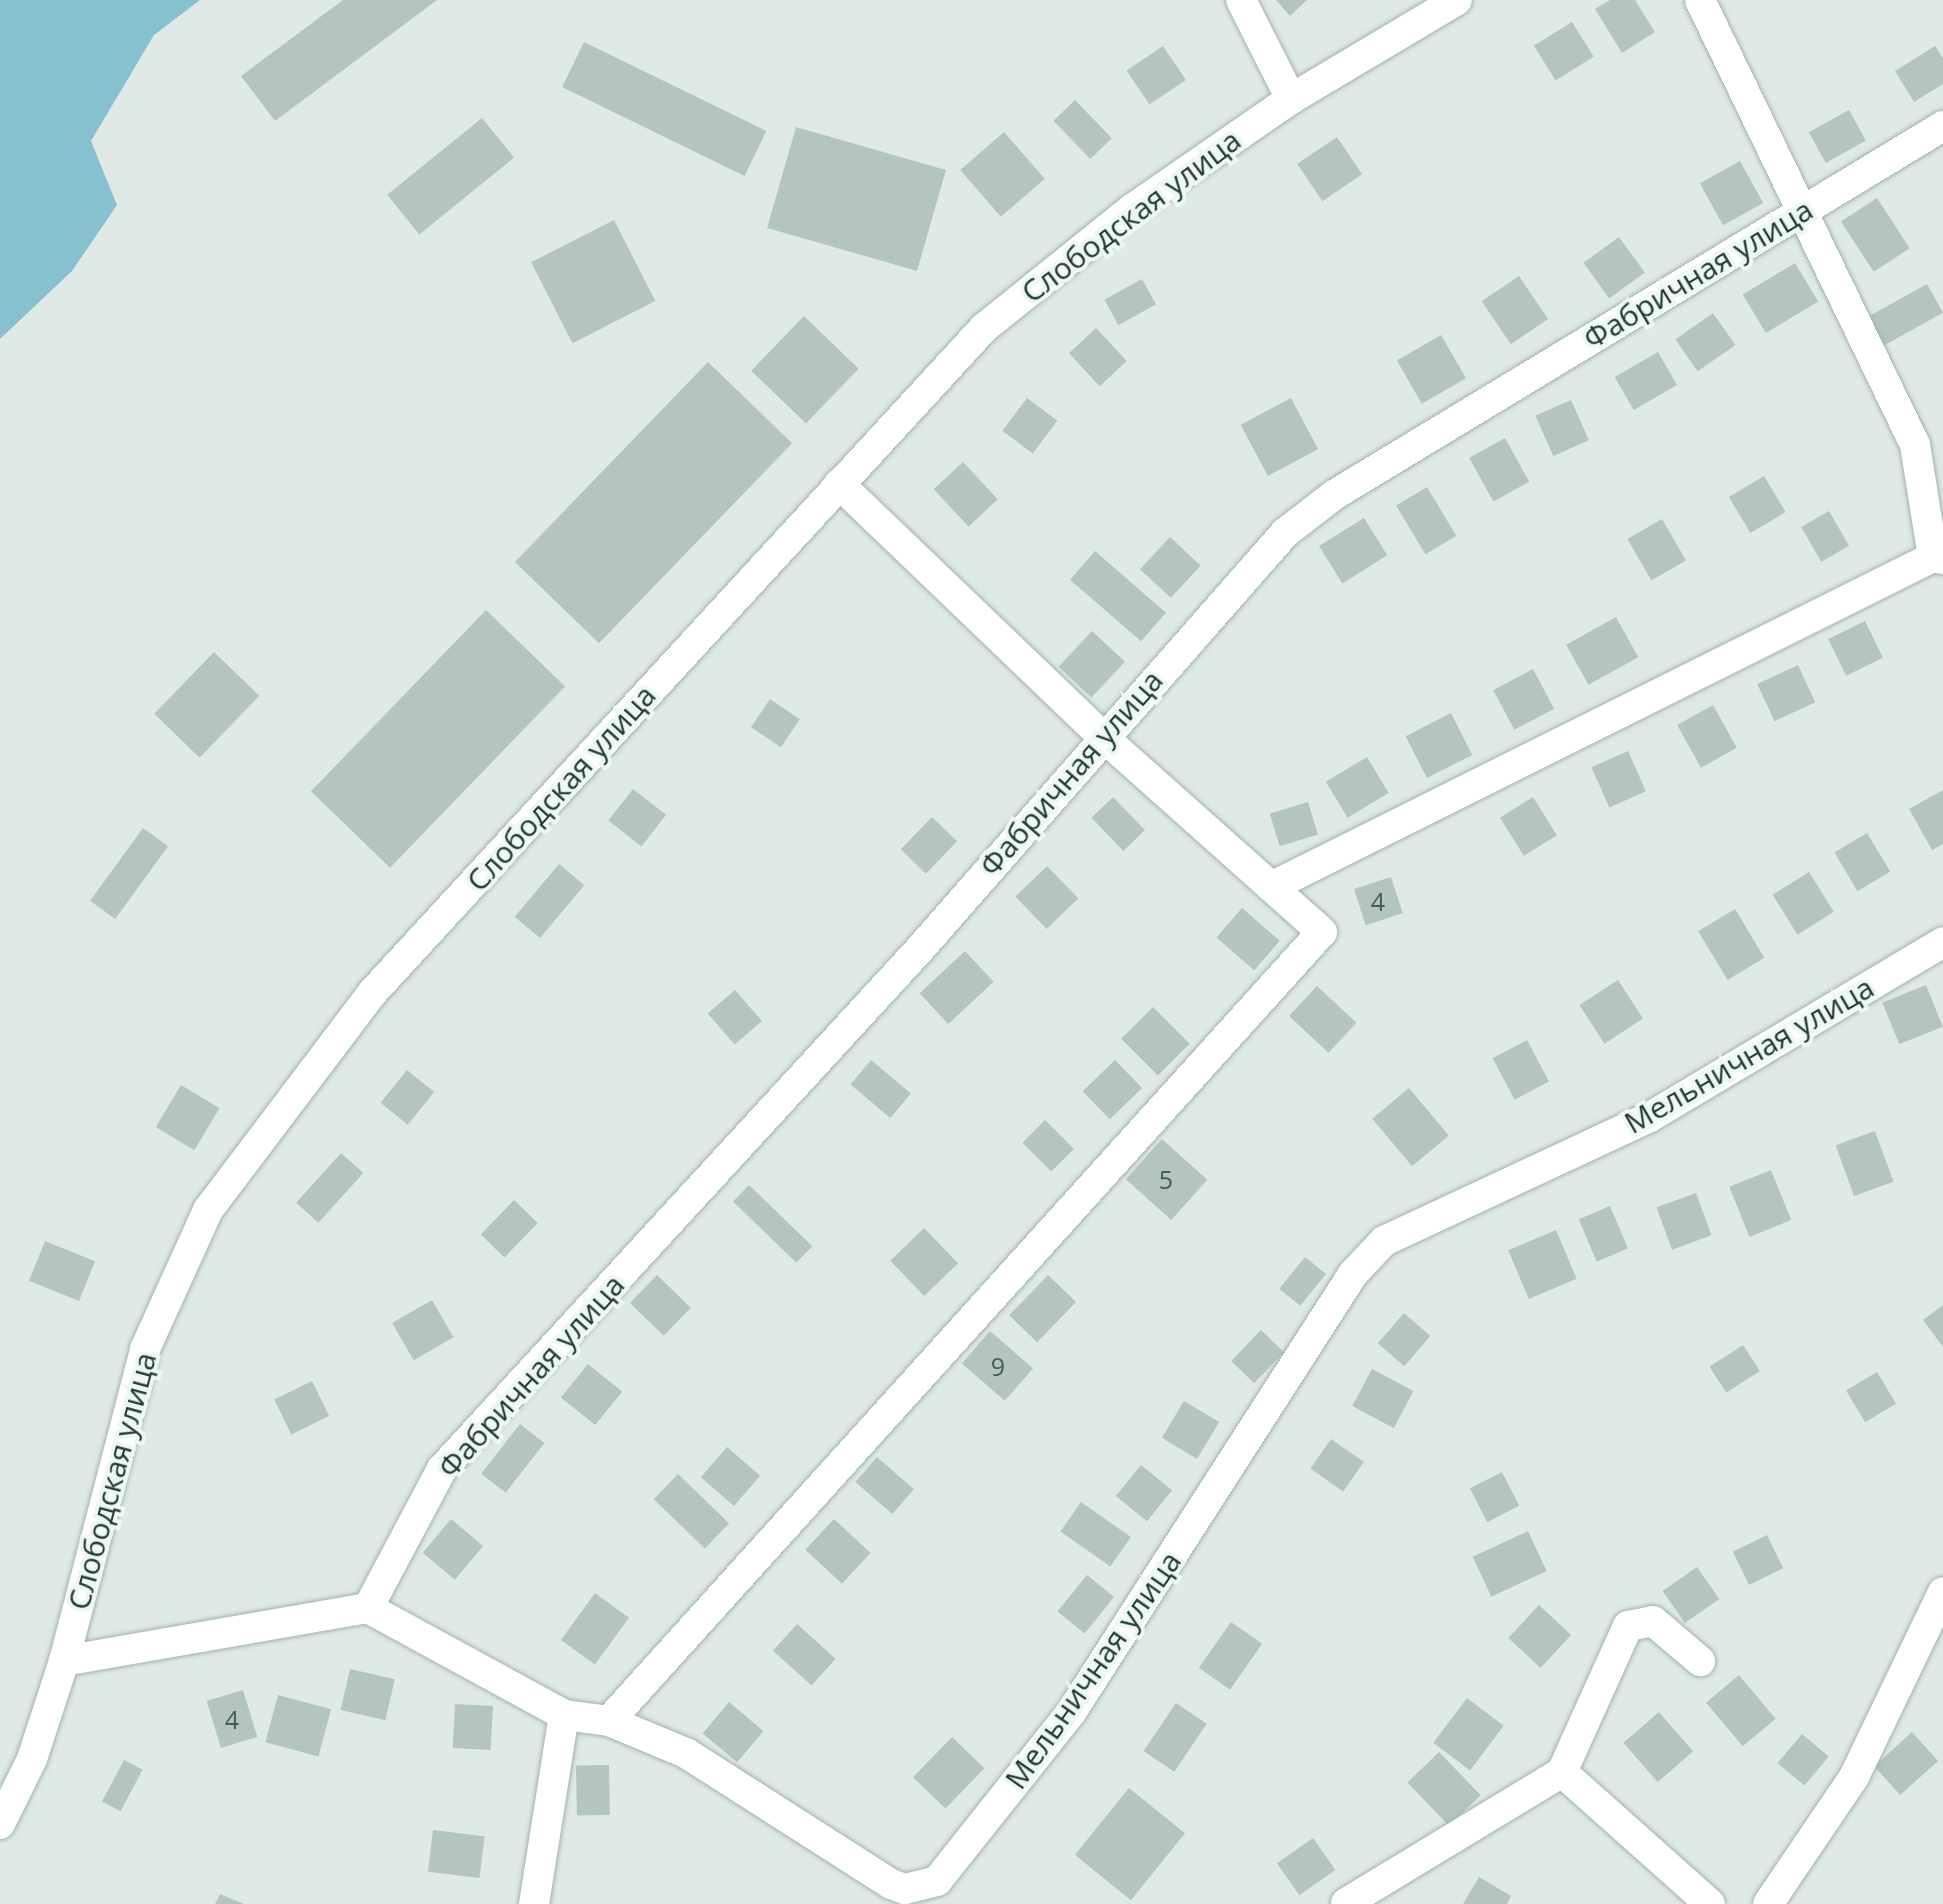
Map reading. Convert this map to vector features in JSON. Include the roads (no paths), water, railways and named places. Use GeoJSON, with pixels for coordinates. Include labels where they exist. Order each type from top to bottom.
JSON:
{"type":"FeatureCollection","features":[{"type":"Feature","properties":{"kind":"street"},"geometry":{"type":"LineString","coordinates":[[1241,0],[1291,99]]}},
{"type":"Feature","properties":{"kind":"street","name":"Слободская улица"},"geometry":{"type":"LineString","coordinates":[[0,1824],[32,1759],[64,1660],[144,1349],[208,1210],[373,992],[984,328],[1132,208],[1291,99],[1457,0]]}},
{"type":"Feature","properties":{"kind":"street"},"geometry":{"type":"LineString","coordinates":[[1271,887],[1938,558],[1915,446],[1700,0]]}},
{"type":"Feature","properties":{"kind":"street","name":"Фабричная улица"},"geometry":{"type":"LineString","coordinates":[[368,1608],[442,1469],[920,949],[1101,735],[1285,533],[1334,494],[1943,126]]}},
{"type":"Feature","properties":{"kind":"street"},"geometry":{"type":"LineString","coordinates":[[608,1720],[1322,932],[1101,735],[839,484]]}},
{"type":"Feature","properties":{"kind":"street","name":"Мельничная улица"},"geometry":{"type":"LineString","coordinates":[[368,1608],[564,1714],[608,1720],[686,1753],[892,1884],[905,1889],[938,1881],[1072,1711],[1353,1274],[1384,1242],[1423,1218],[1650,1117],[1943,942]]}},
{"type":"Feature","properties":{"kind":"street"},"geometry":{"type":"LineString","coordinates":[[1768,1904],[1854,1777],[1943,1592]]}},
{"type":"Feature","properties":{"kind":"street"},"geometry":{"type":"LineString","coordinates":[[64,1660],[368,1608]]}},
{"type":"Feature","properties":{"kind":"street"},"geometry":{"type":"LineString","coordinates":[[1346,1903],[1562,1772],[1628,1626],[1652,1621],[1700,1661]]}},
{"type":"Feature","properties":{"kind":"street"},"geometry":{"type":"LineString","coordinates":[[534,1904],[564,1714]]}},
{"type":"Feature","properties":{"kind":"street"},"geometry":{"type":"LineString","coordinates":[[1562,1772],[1710,1904]]}},
{"type":"Feature","properties":{"kind":"water"},"geometry":{"type":"Polygon","coordinates":[[[0,0],[200,0],[154,35],[91,141],[117,205],[72,271],[0,339],[0,0]]]}}]}
